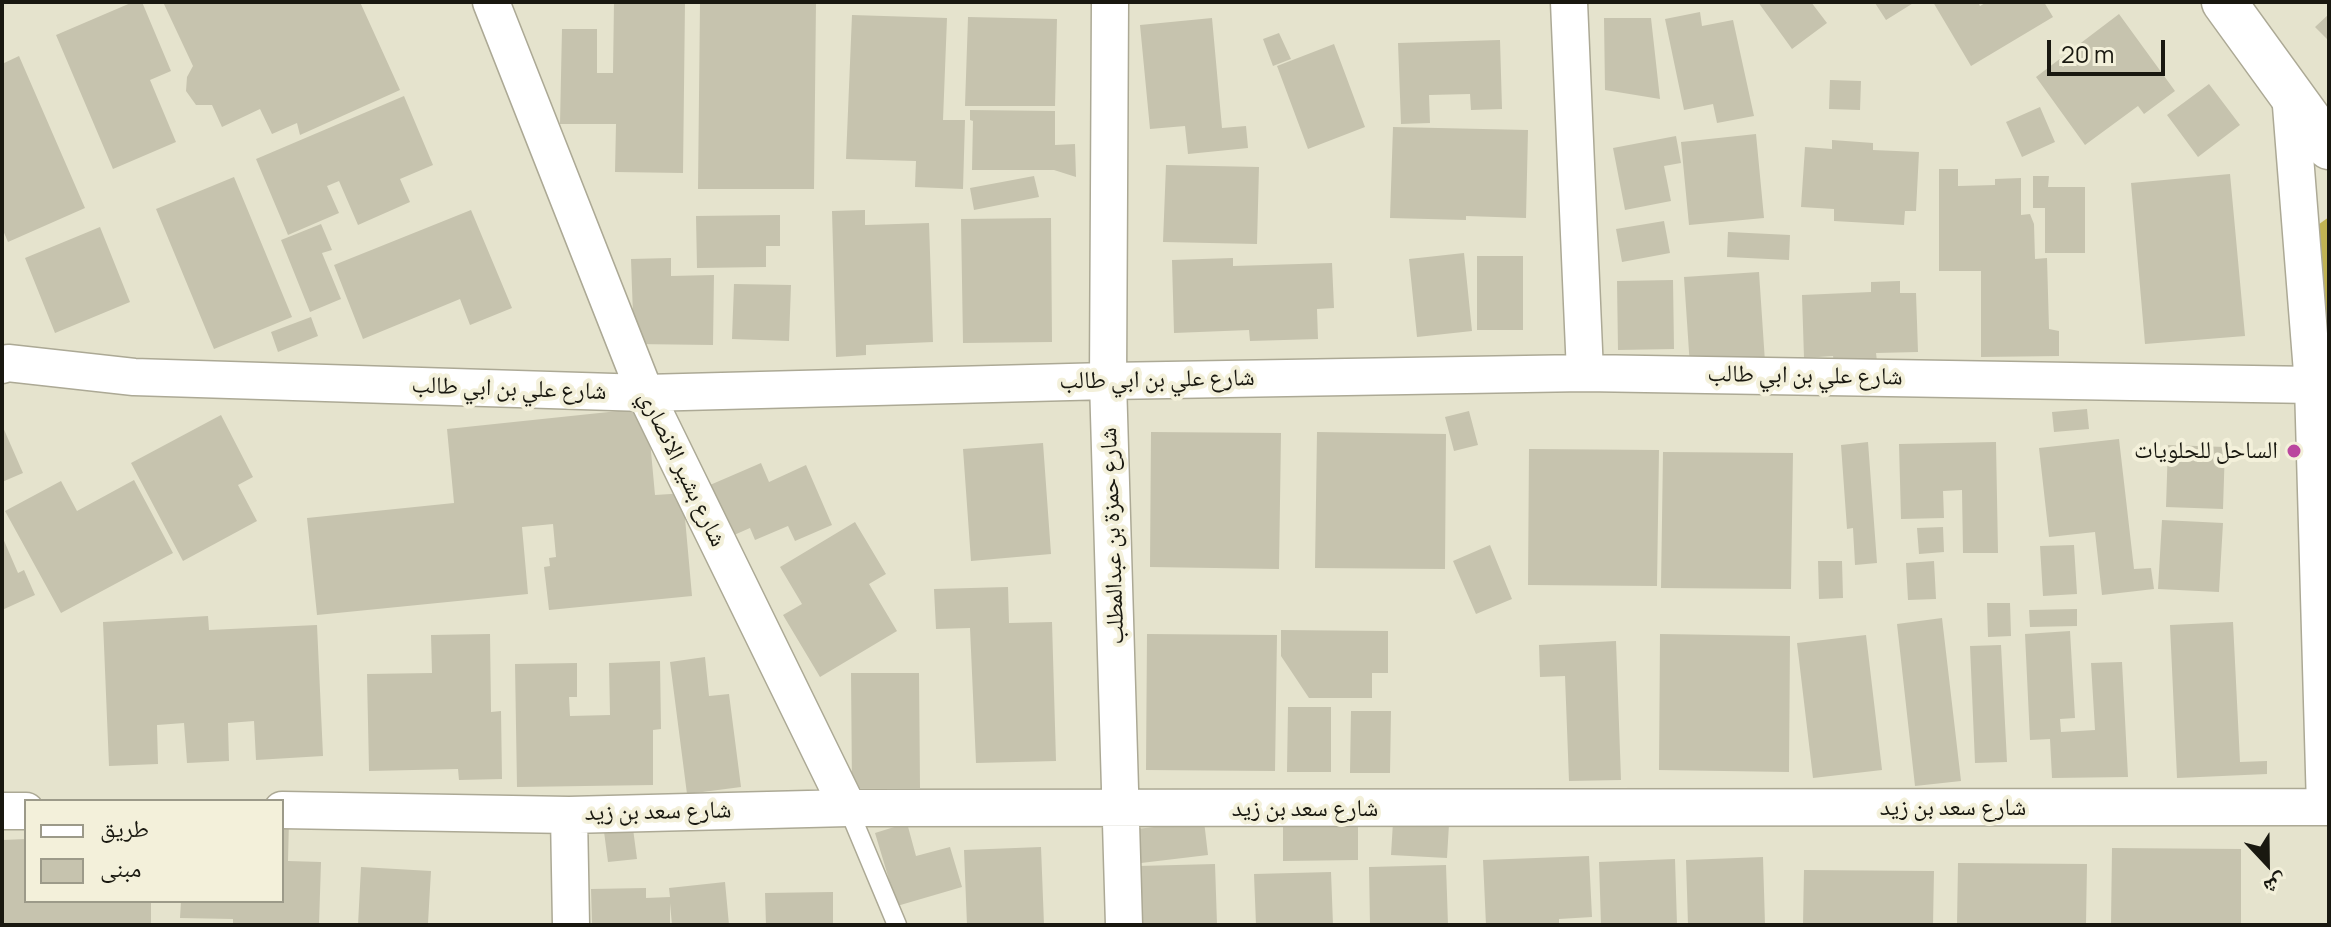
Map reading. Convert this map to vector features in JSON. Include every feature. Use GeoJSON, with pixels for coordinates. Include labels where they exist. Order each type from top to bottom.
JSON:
{"type":"FeatureCollection","features":[{"type":"Feature","properties":{"kind":"street","name":"شارع بشير الانصاري"},"geometry":{"type":"LineString","coordinates":[[491,2],[645,393],[848,808]]}},
{"type":"Feature","properties":{"kind":"street","name":"شارع حمزة بن عبدالمطلب"},"geometry":{"type":"LineString","coordinates":[[1110,2],[1108,381],[1124,925]]}},
{"type":"Feature","properties":{"kind":"street"},"geometry":{"type":"LineString","coordinates":[[1569,2],[1585,373]]}},
{"type":"Feature","properties":{"kind":"street"},"geometry":{"type":"LineString","coordinates":[[2224,2],[2329,147]]}},
{"type":"Feature","properties":{"kind":"street"},"geometry":{"type":"LineString","coordinates":[[2290,93],[2313,385],[2327,807]]}},
{"type":"Feature","properties":{"kind":"street","name":"شارع علي بن ابي طالب"},"geometry":{"type":"LineString","coordinates":[[4,359],[134,377],[645,393],[1585,373],[2313,385]]}},
{"type":"Feature","properties":{"kind":"street","name":"شارع سعد بن زيد"},"geometry":{"type":"LineString","coordinates":[[284,810],[569,815],[848,808],[2327,807]]}},
{"type":"Feature","properties":{"kind":"street"},"geometry":{"type":"LineString","coordinates":[[2,811],[24,811]]}},
{"type":"Feature","properties":{"kind":"street"},"geometry":{"type":"LineString","coordinates":[[569,815],[571,925]]}},
{"type":"Feature","properties":{"kind":"lane","name":"شارع بشير الانصاري"},"geometry":{"type":"LineString","coordinates":[[848,808],[897,925]]}},
{"type":"Feature","properties":{"kind":"shaded area"},"geometry":{"type":"Polygon","coordinates":[[[2329,217],[2329,372],[2315,227],[2329,217]]]}},
{"type":"Feature","properties":{"kind":"building"},"geometry":{"type":"Polygon","coordinates":[[[133,2],[142,2],[171,71],[150,80],[176,142],[113,169],[56,35],[133,2]]]}},
{"type":"Feature","properties":{"kind":"building"},"geometry":{"type":"Polygon","coordinates":[[[163,2],[360,2],[400,90],[300,135],[297,123],[272,134],[260,109],[222,127],[212,105],[196,105],[186,91],[187,77],[193,66],[163,2]]]}},
{"type":"Feature","properties":{"kind":"building"},"geometry":{"type":"Polygon","coordinates":[[[614,2],[685,2],[683,173],[615,172],[616,124],[560,124],[562,29],[597,29],[597,73],[613,73],[614,2]]]}},
{"type":"Feature","properties":{"kind":"building"},"geometry":{"type":"Polygon","coordinates":[[[700,2],[816,2],[814,189],[698,189],[700,2]]]}},
{"type":"Feature","properties":{"kind":"building"},"geometry":{"type":"Polygon","coordinates":[[[1758,2],[1811,2],[1827,23],[1792,49],[1758,2]]]}},
{"type":"Feature","properties":{"kind":"building"},"geometry":{"type":"Polygon","coordinates":[[[1877,2],[1915,2],[1886,20],[1877,2]]]}},
{"type":"Feature","properties":{"kind":"building"},"geometry":{"type":"Polygon","coordinates":[[[1933,2],[1978,2],[1980,6],[1987,2],[2044,2],[2053,17],[1971,66],[1933,2]]]}},
{"type":"Feature","properties":{"kind":"building"},"geometry":{"type":"Polygon","coordinates":[[[1700,12],[1702,26],[1733,20],[1754,116],[1717,123],[1713,104],[1684,110],[1665,19],[1700,12]]]}},
{"type":"Feature","properties":{"kind":"building"},"geometry":{"type":"Polygon","coordinates":[[[2119,14],[2175,91],[2144,114],[2138,106],[2085,145],[2036,77],[2119,14]]]}},
{"type":"Feature","properties":{"kind":"building"},"geometry":{"type":"Polygon","coordinates":[[[2329,14],[2329,41],[2315,27],[2329,14]]]}},
{"type":"Feature","properties":{"kind":"building"},"geometry":{"type":"Polygon","coordinates":[[[852,15],[947,18],[943,120],[965,120],[963,189],[915,187],[916,161],[846,159],[852,15]]]}},
{"type":"Feature","properties":{"kind":"building"},"geometry":{"type":"Polygon","coordinates":[[[968,17],[1057,19],[1055,106],[965,106],[968,17]]]}},
{"type":"Feature","properties":{"kind":"building"},"geometry":{"type":"Polygon","coordinates":[[[1212,18],[1222,128],[1246,126],[1248,148],[1188,154],[1185,126],[1150,129],[1140,25],[1212,18]]]}},
{"type":"Feature","properties":{"kind":"building"},"geometry":{"type":"Polygon","coordinates":[[[1604,18],[1651,18],[1660,99],[1605,90],[1604,18]]]}},
{"type":"Feature","properties":{"kind":"building"},"geometry":{"type":"Polygon","coordinates":[[[1279,33],[1291,59],[1273,66],[1263,39],[1279,33]]]}},
{"type":"Feature","properties":{"kind":"building"},"geometry":{"type":"Polygon","coordinates":[[[1500,40],[1502,109],[1471,110],[1470,94],[1429,95],[1430,123],[1401,124],[1398,43],[1500,40]]]}},
{"type":"Feature","properties":{"kind":"building"},"geometry":{"type":"Polygon","coordinates":[[[1334,44],[1365,127],[1308,149],[1277,66],[1334,44]]]}},
{"type":"Feature","properties":{"kind":"building"},"geometry":{"type":"Polygon","coordinates":[[[19,56],[85,208],[8,242],[2,228],[2,64],[19,56]]]}},
{"type":"Feature","properties":{"kind":"building"},"geometry":{"type":"Polygon","coordinates":[[[1830,80],[1861,81],[1860,110],[1829,109],[1830,80]]]}},
{"type":"Feature","properties":{"kind":"building"},"geometry":{"type":"Polygon","coordinates":[[[2209,84],[2240,125],[2198,157],[2167,115],[2209,84]]]}},
{"type":"Feature","properties":{"kind":"building"},"geometry":{"type":"Polygon","coordinates":[[[404,96],[433,165],[400,179],[410,202],[358,225],[339,181],[327,186],[339,213],[288,235],[256,159],[404,96]]]}},
{"type":"Feature","properties":{"kind":"building"},"geometry":{"type":"Polygon","coordinates":[[[2040,107],[2055,142],[2022,157],[2006,122],[2040,107]]]}},
{"type":"Feature","properties":{"kind":"building"},"geometry":{"type":"Polygon","coordinates":[[[970,110],[1055,111],[1055,145],[1075,144],[1076,177],[1054,170],[972,170],[973,121],[970,120],[970,110]]]}},
{"type":"Feature","properties":{"kind":"building"},"geometry":{"type":"Polygon","coordinates":[[[1393,127],[1528,130],[1526,218],[1390,218],[1393,127]]]}},
{"type":"Feature","properties":{"kind":"building"},"geometry":{"type":"Polygon","coordinates":[[[1756,134],[1764,218],[1689,225],[1681,142],[1756,134]]]}},
{"type":"Feature","properties":{"kind":"building"},"geometry":{"type":"Polygon","coordinates":[[[1676,136],[1681,163],[1664,166],[1671,201],[1625,210],[1613,148],[1676,136]]]}},
{"type":"Feature","properties":{"kind":"building"},"geometry":{"type":"Polygon","coordinates":[[[1832,140],[1873,143],[1873,150],[1919,152],[1916,211],[1905,211],[1904,225],[1834,221],[1834,209],[1801,207],[1805,147],[1832,149],[1832,140]]]}},
{"type":"Feature","properties":{"kind":"building"},"geometry":{"type":"Polygon","coordinates":[[[1166,165],[1259,167],[1257,244],[1163,242],[1166,165]]]}},
{"type":"Feature","properties":{"kind":"building"},"geometry":{"type":"Polygon","coordinates":[[[1939,169],[1958,169],[1958,186],[1995,185],[1995,179],[2021,178],[2021,215],[2030,214],[2034,224],[2035,259],[2047,258],[2049,329],[2059,331],[2059,356],[1981,357],[1981,271],[1939,271],[1939,169]]]}},
{"type":"Feature","properties":{"kind":"building"},"geometry":{"type":"Polygon","coordinates":[[[2230,174],[2245,336],[2145,344],[2131,183],[2230,174]]]}},
{"type":"Feature","properties":{"kind":"building"},"geometry":{"type":"Polygon","coordinates":[[[1034,176],[1039,197],[974,210],[970,188],[1034,176]]]}},
{"type":"Feature","properties":{"kind":"building"},"geometry":{"type":"Polygon","coordinates":[[[2033,176],[2049,176],[2048,187],[2085,187],[2085,253],[2045,253],[2045,208],[2033,208],[2033,176]]]}},
{"type":"Feature","properties":{"kind":"building"},"geometry":{"type":"Polygon","coordinates":[[[234,177],[292,317],[214,349],[156,209],[234,177]]]}},
{"type":"Feature","properties":{"kind":"building"},"geometry":{"type":"Polygon","coordinates":[[[471,210],[512,308],[470,325],[460,299],[363,339],[334,265],[471,210]]]}},
{"type":"Feature","properties":{"kind":"building"},"geometry":{"type":"Polygon","coordinates":[[[865,210],[865,225],[929,223],[933,342],[866,345],[866,355],[836,357],[832,211],[865,210]]]}},
{"type":"Feature","properties":{"kind":"building"},"geometry":{"type":"Polygon","coordinates":[[[780,215],[780,246],[766,246],[766,267],[697,268],[696,216],[780,215]]]}},
{"type":"Feature","properties":{"kind":"building"},"geometry":{"type":"Polygon","coordinates":[[[1051,218],[1052,342],[963,343],[961,219],[1051,218]]]}},
{"type":"Feature","properties":{"kind":"building"},"geometry":{"type":"Polygon","coordinates":[[[1664,221],[1670,253],[1622,262],[1616,229],[1664,221]]]}},
{"type":"Feature","properties":{"kind":"building"},"geometry":{"type":"Polygon","coordinates":[[[321,224],[332,250],[322,253],[341,299],[310,312],[281,240],[321,224]]]}},
{"type":"Feature","properties":{"kind":"building"},"geometry":{"type":"Polygon","coordinates":[[[100,227],[130,302],[55,333],[25,258],[100,227]]]}},
{"type":"Feature","properties":{"kind":"building"},"geometry":{"type":"Polygon","coordinates":[[[1728,232],[1790,235],[1789,260],[1727,257],[1728,232]]]}},
{"type":"Feature","properties":{"kind":"building"},"geometry":{"type":"Polygon","coordinates":[[[1464,253],[1472,331],[1417,337],[1409,259],[1464,253]]]}},
{"type":"Feature","properties":{"kind":"building"},"geometry":{"type":"Polygon","coordinates":[[[1477,256],[1523,256],[1523,330],[1477,330],[1477,256]]]}},
{"type":"Feature","properties":{"kind":"building"},"geometry":{"type":"Polygon","coordinates":[[[671,258],[671,276],[714,275],[713,345],[634,344],[631,259],[671,258]]]}},
{"type":"Feature","properties":{"kind":"building"},"geometry":{"type":"Polygon","coordinates":[[[1233,258],[1233,266],[1332,263],[1334,308],[1317,309],[1318,339],[1250,341],[1249,330],[1174,333],[1172,260],[1233,258]]]}},
{"type":"Feature","properties":{"kind":"building"},"geometry":{"type":"Polygon","coordinates":[[[1759,272],[1765,362],[1690,367],[1684,277],[1759,272]]]}},
{"type":"Feature","properties":{"kind":"building"},"geometry":{"type":"Polygon","coordinates":[[[1673,280],[1674,349],[1618,350],[1617,281],[1673,280]]]}},
{"type":"Feature","properties":{"kind":"building"},"geometry":{"type":"Polygon","coordinates":[[[1900,281],[1900,293],[1916,293],[1918,352],[1876,353],[1877,361],[1834,363],[1833,356],[1804,358],[1802,295],[1871,292],[1871,282],[1900,281]]]}},
{"type":"Feature","properties":{"kind":"building"},"geometry":{"type":"Polygon","coordinates":[[[734,284],[791,285],[789,341],[732,339],[734,284]]]}},
{"type":"Feature","properties":{"kind":"building"},"geometry":{"type":"Polygon","coordinates":[[[311,317],[318,336],[278,352],[271,332],[311,317]]]}},
{"type":"Feature","properties":{"kind":"building"},"geometry":{"type":"Polygon","coordinates":[[[647,408],[655,495],[686,493],[689,518],[685,518],[692,596],[549,610],[544,567],[550,566],[549,558],[556,557],[553,524],[522,527],[528,594],[317,615],[307,518],[454,503],[447,429],[647,408]]]}},
{"type":"Feature","properties":{"kind":"building"},"geometry":{"type":"Polygon","coordinates":[[[2087,409],[2089,429],[2054,432],[2052,412],[2087,409]]]}},
{"type":"Feature","properties":{"kind":"building"},"geometry":{"type":"Polygon","coordinates":[[[1469,411],[1478,445],[1454,451],[1445,417],[1469,411]]]}},
{"type":"Feature","properties":{"kind":"building"},"geometry":{"type":"Polygon","coordinates":[[[221,415],[253,477],[238,485],[257,521],[183,561],[131,463],[221,415]]]}},
{"type":"Feature","properties":{"kind":"building"},"geometry":{"type":"Polygon","coordinates":[[[2,425],[23,473],[2,482],[2,425]]]}},
{"type":"Feature","properties":{"kind":"building"},"geometry":{"type":"Polygon","coordinates":[[[1151,432],[1281,433],[1279,569],[1150,567],[1151,432]]]}},
{"type":"Feature","properties":{"kind":"building"},"geometry":{"type":"Polygon","coordinates":[[[1317,432],[1446,434],[1445,569],[1315,568],[1317,432]]]}},
{"type":"Feature","properties":{"kind":"building"},"geometry":{"type":"Polygon","coordinates":[[[2119,439],[2134,569],[2151,568],[2154,589],[2102,595],[2095,532],[2049,537],[2039,448],[2119,439]]]}},
{"type":"Feature","properties":{"kind":"building"},"geometry":{"type":"Polygon","coordinates":[[[1868,442],[1877,563],[1855,565],[1853,528],[1847,529],[1841,445],[1868,442]]]}},
{"type":"Feature","properties":{"kind":"building"},"geometry":{"type":"Polygon","coordinates":[[[1996,442],[1998,553],[1963,553],[1962,490],[1943,491],[1944,518],[1901,519],[1899,444],[1996,442]]]}},
{"type":"Feature","properties":{"kind":"building"},"geometry":{"type":"Polygon","coordinates":[[[1043,443],[1051,554],[971,561],[963,449],[1043,443]]]}},
{"type":"Feature","properties":{"kind":"building"},"geometry":{"type":"Polygon","coordinates":[[[2168,445],[2225,447],[2223,509],[2166,507],[2168,445]]]}},
{"type":"Feature","properties":{"kind":"building"},"geometry":{"type":"Polygon","coordinates":[[[1529,449],[1659,450],[1657,586],[1528,585],[1529,449]]]}},
{"type":"Feature","properties":{"kind":"building"},"geometry":{"type":"Polygon","coordinates":[[[1663,452],[1793,453],[1791,589],[1661,588],[1663,452]]]}},
{"type":"Feature","properties":{"kind":"building"},"geometry":{"type":"Polygon","coordinates":[[[761,463],[769,482],[806,465],[832,525],[795,541],[788,526],[755,540],[750,528],[725,539],[703,488],[761,463]]]}},
{"type":"Feature","properties":{"kind":"building"},"geometry":{"type":"Polygon","coordinates":[[[134,480],[173,553],[61,613],[5,511],[61,481],[77,511],[134,480]]]}},
{"type":"Feature","properties":{"kind":"building"},"geometry":{"type":"Polygon","coordinates":[[[2162,520],[2223,523],[2219,592],[2158,589],[2162,520]]]}},
{"type":"Feature","properties":{"kind":"building"},"geometry":{"type":"Polygon","coordinates":[[[855,522],[886,574],[869,584],[897,631],[820,677],[783,615],[802,604],[780,567],[855,522]]]}},
{"type":"Feature","properties":{"kind":"building"},"geometry":{"type":"Polygon","coordinates":[[[1943,527],[1944,552],[1919,554],[1917,528],[1943,527]]]}},
{"type":"Feature","properties":{"kind":"building"},"geometry":{"type":"Polygon","coordinates":[[[2,536],[18,573],[24,570],[35,595],[2,610],[2,536]]]}},
{"type":"Feature","properties":{"kind":"building"},"geometry":{"type":"Polygon","coordinates":[[[1490,545],[1512,599],[1476,614],[1453,561],[1490,545]]]}},
{"type":"Feature","properties":{"kind":"building"},"geometry":{"type":"Polygon","coordinates":[[[2074,545],[2077,594],[2043,596],[2040,546],[2074,545]]]}},
{"type":"Feature","properties":{"kind":"building"},"geometry":{"type":"Polygon","coordinates":[[[1818,561],[1842,561],[1843,598],[1819,599],[1818,561]]]}},
{"type":"Feature","properties":{"kind":"building"},"geometry":{"type":"Polygon","coordinates":[[[1934,561],[1936,599],[1908,600],[1906,563],[1934,561]]]}},
{"type":"Feature","properties":{"kind":"building"},"geometry":{"type":"Polygon","coordinates":[[[1008,587],[1009,623],[1052,622],[1056,761],[976,763],[970,628],[936,629],[934,589],[1008,587]]]}},
{"type":"Feature","properties":{"kind":"building"},"geometry":{"type":"Polygon","coordinates":[[[1987,603],[2010,603],[2011,636],[1988,637],[1987,603]]]}},
{"type":"Feature","properties":{"kind":"building"},"geometry":{"type":"Polygon","coordinates":[[[2077,609],[2077,626],[2030,627],[2029,610],[2077,609]]]}},
{"type":"Feature","properties":{"kind":"building"},"geometry":{"type":"Polygon","coordinates":[[[208,616],[209,630],[317,625],[323,756],[256,760],[254,721],[228,723],[229,761],[187,763],[184,723],[157,725],[158,764],[109,766],[103,622],[208,616]]]}},
{"type":"Feature","properties":{"kind":"building"},"geometry":{"type":"Polygon","coordinates":[[[1942,618],[1961,781],[1915,786],[1897,624],[1942,618]]]}},
{"type":"Feature","properties":{"kind":"building"},"geometry":{"type":"Polygon","coordinates":[[[2233,622],[2240,762],[2267,761],[2267,774],[2177,778],[2170,625],[2233,622]]]}},
{"type":"Feature","properties":{"kind":"building"},"geometry":{"type":"Polygon","coordinates":[[[1281,630],[1388,631],[1388,673],[1372,673],[1372,698],[1309,698],[1281,656],[1281,630]]]}},
{"type":"Feature","properties":{"kind":"building"},"geometry":{"type":"Polygon","coordinates":[[[2070,631],[2075,718],[2060,719],[2061,732],[2095,730],[2091,663],[2122,662],[2128,777],[2052,778],[2050,739],[2030,740],[2025,634],[2070,631]]]}},
{"type":"Feature","properties":{"kind":"building"},"geometry":{"type":"Polygon","coordinates":[[[490,634],[491,712],[501,711],[502,779],[459,780],[458,769],[369,771],[367,674],[432,673],[431,635],[490,634]]]}},
{"type":"Feature","properties":{"kind":"building"},"geometry":{"type":"Polygon","coordinates":[[[1147,634],[1277,635],[1275,771],[1146,770],[1147,634]]]}},
{"type":"Feature","properties":{"kind":"building"},"geometry":{"type":"Polygon","coordinates":[[[1660,634],[1790,636],[1789,772],[1659,770],[1660,634]]]}},
{"type":"Feature","properties":{"kind":"building"},"geometry":{"type":"Polygon","coordinates":[[[1866,635],[1882,770],[1813,778],[1797,643],[1866,635]]]}},
{"type":"Feature","properties":{"kind":"building"},"geometry":{"type":"Polygon","coordinates":[[[1616,641],[1621,780],[1569,781],[1565,676],[1540,677],[1539,645],[1616,641]]]}},
{"type":"Feature","properties":{"kind":"building"},"geometry":{"type":"Polygon","coordinates":[[[2001,645],[2007,762],[1975,763],[1970,646],[2001,645]]]}},
{"type":"Feature","properties":{"kind":"building"},"geometry":{"type":"Polygon","coordinates":[[[705,657],[709,696],[729,694],[741,787],[687,794],[670,662],[705,657]]]}},
{"type":"Feature","properties":{"kind":"building"},"geometry":{"type":"Polygon","coordinates":[[[660,661],[661,729],[653,730],[653,785],[517,787],[515,664],[577,663],[577,697],[569,697],[570,716],[610,715],[609,663],[660,661]]]}},
{"type":"Feature","properties":{"kind":"building"},"geometry":{"type":"Polygon","coordinates":[[[851,673],[919,673],[920,788],[852,788],[851,673]]]}},
{"type":"Feature","properties":{"kind":"building"},"geometry":{"type":"Polygon","coordinates":[[[1288,707],[1331,707],[1331,772],[1287,772],[1288,707]]]}},
{"type":"Feature","properties":{"kind":"building"},"geometry":{"type":"Polygon","coordinates":[[[1351,711],[1391,711],[1390,773],[1350,773],[1351,711]]]}},
{"type":"Feature","properties":{"kind":"building"},"geometry":{"type":"Polygon","coordinates":[[[284,819],[289,820],[288,861],[321,862],[319,925],[233,925],[233,919],[180,918],[181,903],[284,903],[284,819]]]}},
{"type":"Feature","properties":{"kind":"building"},"geometry":{"type":"Polygon","coordinates":[[[632,821],[637,859],[608,862],[603,824],[632,821]]]}},
{"type":"Feature","properties":{"kind":"building"},"geometry":{"type":"Polygon","coordinates":[[[1204,821],[1208,855],[1141,863],[1137,829],[1204,821]]]}},
{"type":"Feature","properties":{"kind":"building"},"geometry":{"type":"Polygon","coordinates":[[[1393,822],[1449,824],[1447,858],[1391,855],[1393,822]]]}},
{"type":"Feature","properties":{"kind":"building"},"geometry":{"type":"Polygon","coordinates":[[[907,823],[916,856],[950,847],[962,887],[897,906],[875,833],[907,823]]]}},
{"type":"Feature","properties":{"kind":"building"},"geometry":{"type":"Polygon","coordinates":[[[1358,823],[1358,860],[1283,861],[1283,824],[1358,823]]]}},
{"type":"Feature","properties":{"kind":"building"},"geometry":{"type":"Polygon","coordinates":[[[24,839],[24,903],[151,903],[151,925],[2,925],[2,840],[24,839]]]}},
{"type":"Feature","properties":{"kind":"building"},"geometry":{"type":"Polygon","coordinates":[[[1041,847],[1044,925],[967,925],[964,850],[1041,847]]]}},
{"type":"Feature","properties":{"kind":"building"},"geometry":{"type":"Polygon","coordinates":[[[2112,848],[2241,849],[2241,925],[2111,925],[2112,848]]]}},
{"type":"Feature","properties":{"kind":"building"},"geometry":{"type":"Polygon","coordinates":[[[1589,856],[1592,917],[1559,919],[1559,925],[1486,925],[1483,860],[1589,856]]]}},
{"type":"Feature","properties":{"kind":"building"},"geometry":{"type":"Polygon","coordinates":[[[1763,857],[1765,925],[1688,925],[1686,860],[1763,857]]]}},
{"type":"Feature","properties":{"kind":"building"},"geometry":{"type":"Polygon","coordinates":[[[1675,859],[1677,925],[1601,925],[1599,862],[1675,859]]]}},
{"type":"Feature","properties":{"kind":"building"},"geometry":{"type":"Polygon","coordinates":[[[1958,863],[2087,864],[2086,925],[1957,925],[1958,863]]]}},
{"type":"Feature","properties":{"kind":"building"},"geometry":{"type":"Polygon","coordinates":[[[1215,864],[1217,925],[1140,925],[1138,866],[1215,864]]]}},
{"type":"Feature","properties":{"kind":"building"},"geometry":{"type":"Polygon","coordinates":[[[1446,865],[1448,925],[1370,925],[1369,867],[1446,865]]]}},
{"type":"Feature","properties":{"kind":"building"},"geometry":{"type":"Polygon","coordinates":[[[361,867],[431,871],[428,923],[358,925],[361,867]]]}},
{"type":"Feature","properties":{"kind":"building"},"geometry":{"type":"Polygon","coordinates":[[[1804,870],[1934,871],[1933,925],[1803,925],[1804,870]]]}},
{"type":"Feature","properties":{"kind":"building"},"geometry":{"type":"Polygon","coordinates":[[[1331,872],[1333,925],[1256,925],[1254,874],[1331,872]]]}},
{"type":"Feature","properties":{"kind":"building"},"geometry":{"type":"Polygon","coordinates":[[[725,882],[729,925],[672,925],[670,903],[670,925],[592,925],[591,889],[646,888],[646,898],[670,897],[669,888],[725,882]]]}},
{"type":"Feature","properties":{"kind":"building"},"geometry":{"type":"Polygon","coordinates":[[[833,892],[833,925],[766,925],[765,893],[833,892]]]}},
{"type":"Feature","properties":{"kind":"place","name":"الساحل للحلويات"},"geometry":{"type":"Point","coordinates":[2294,451]}}]}
